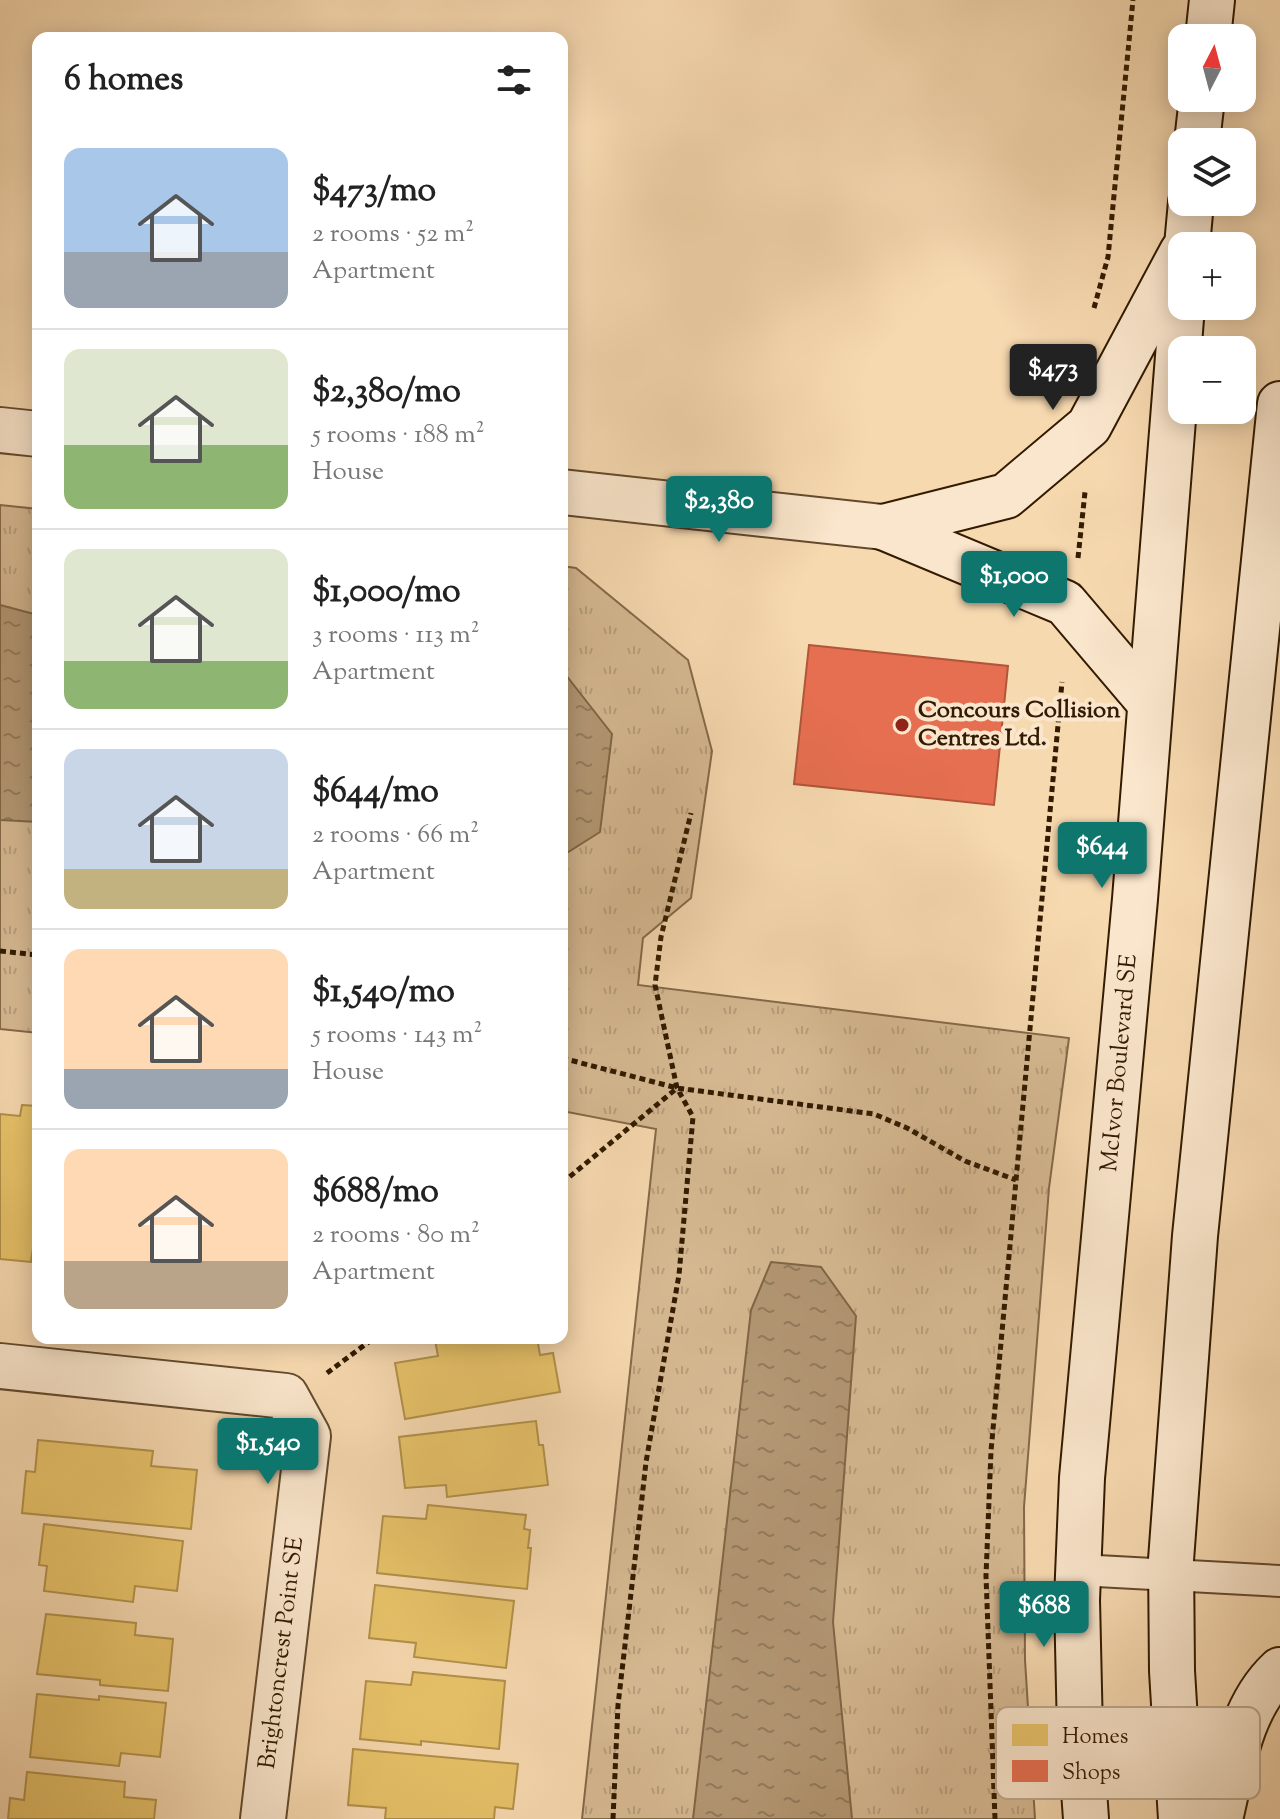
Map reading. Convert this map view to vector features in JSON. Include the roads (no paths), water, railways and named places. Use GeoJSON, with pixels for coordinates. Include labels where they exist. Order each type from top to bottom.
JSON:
{"type":"FeatureCollection","features":[{"type":"Feature","properties":{"kind":"main road"},"geometry":{"type":"LineString","coordinates":[[1209,24],[1212,0]]}},
{"type":"Feature","properties":{"kind":"main road"},"geometry":{"type":"LineString","coordinates":[[883,527],[1006,496],[1089,426],[1168,274]]}},
{"type":"Feature","properties":{"kind":"main road","name":"McIvor Boulevard SE"},"geometry":{"type":"LineString","coordinates":[[1079,1707],[1077,1600],[1084,1464],[1135,899],[1181,320]]}},
{"type":"Feature","properties":{"kind":"main road"},"geometry":{"type":"LineString","coordinates":[[1174,1707],[1171,1577],[1195,1236],[1280,404]]}},
{"type":"Feature","properties":{"kind":"main road"},"geometry":{"type":"LineString","coordinates":[[0,430],[32,433]]}},
{"type":"Feature","properties":{"kind":"main road"},"geometry":{"type":"LineString","coordinates":[[568,493],[883,527],[1065,603],[1150,703]]}},
{"type":"Feature","properties":{"kind":"main road","name":"Brightoncrest Point SE"},"geometry":{"type":"LineString","coordinates":[[0,1366],[286,1396],[308,1436],[263,1819]]}},
{"type":"Feature","properties":{"kind":"main road"},"geometry":{"type":"LineString","coordinates":[[1252,1707],[1280,1670]]}},
{"type":"Feature","properties":{"kind":"main road","name":"McIvor Boulevard SE"},"geometry":{"type":"LineString","coordinates":[[1085,1799],[1086,1819]]}},
{"type":"Feature","properties":{"kind":"main road"},"geometry":{"type":"LineString","coordinates":[[1180,1799],[1181,1819]]}},
{"type":"Feature","properties":{"kind":"main road"},"geometry":{"type":"LineString","coordinates":[[1220,1819],[1225,1799]]}},
{"type":"Feature","properties":{"kind":"lane"},"geometry":{"type":"LineString","coordinates":[[1079,1570],[1280,1581]]}},
{"type":"Feature","properties":{"kind":"water"},"geometry":{"type":"Polygon","coordinates":[[[0,605],[32,613],[32,822],[0,820],[0,605]]]}},
{"type":"Feature","properties":{"kind":"water"},"geometry":{"type":"Polygon","coordinates":[[[568,678],[612,734],[600,832],[568,852],[568,678]]]}},
{"type":"Feature","properties":{"kind":"water"},"geometry":{"type":"Polygon","coordinates":[[[771,1262],[821,1267],[856,1316],[833,1622],[852,1819],[693,1819],[751,1310],[771,1262]]]}},
{"type":"Feature","properties":{"kind":"place","name":"Concours Collision Centres Ltd."},"geometry":{"type":"Point","coordinates":[902,725]}}]}
